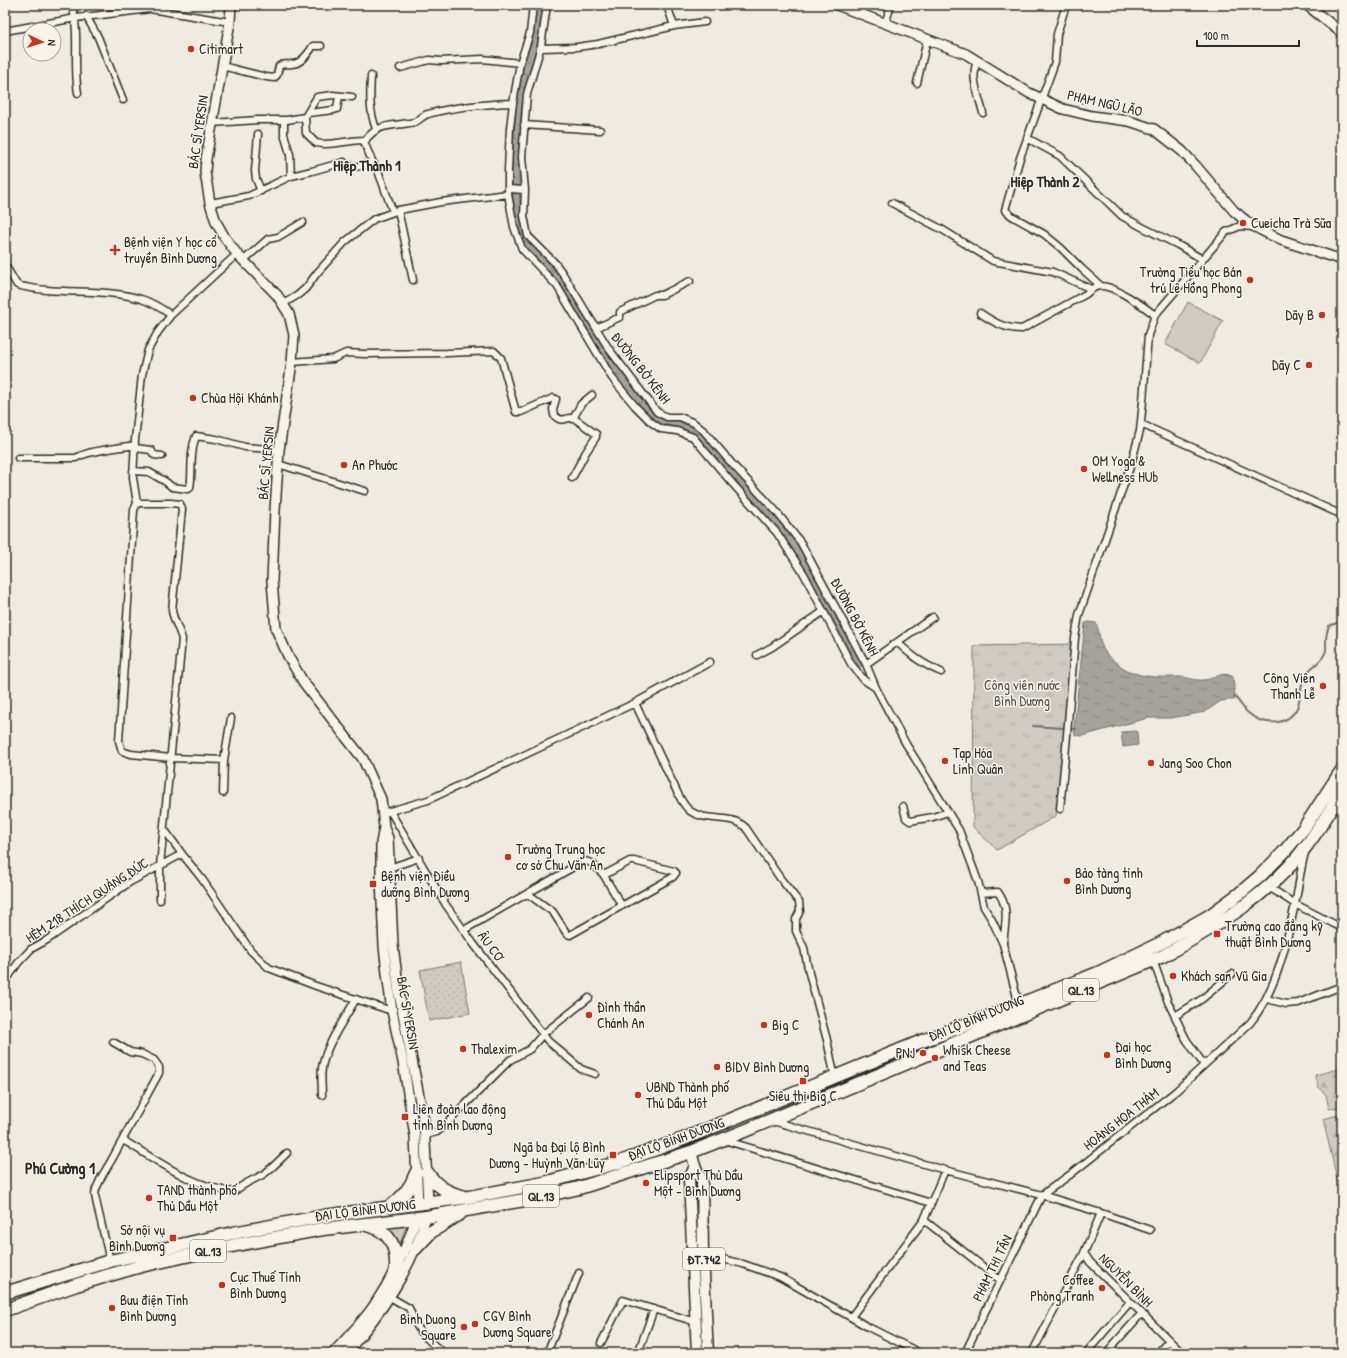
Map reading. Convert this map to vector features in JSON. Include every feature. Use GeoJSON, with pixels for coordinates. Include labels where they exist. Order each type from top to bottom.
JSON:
{"type":"FeatureCollection","features":[{"type":"Feature","properties":{"kind":"highway","name":"ĐẠI LỘ BÌNH DƯƠNG"},"geometry":{"type":"LineString","coordinates":[[5,1310],[76,1285],[141,1266],[231,1246],[323,1229],[421,1218],[525,1187],[583,1173],[620,1162],[686,1138],[694,1129],[744,1109],[752,1112],[922,1041],[1019,1005],[1098,973],[1161,943],[1209,916],[1239,894],[1284,852],[1304,828],[1342,770]]}},
{"type":"Feature","properties":{"kind":"highway","name":"ĐẠI LỘ BÌNH DƯƠNG"},"geometry":{"type":"LineString","coordinates":[[5,1293],[110,1261],[240,1231],[324,1216],[423,1203],[470,1203],[536,1198],[579,1188],[691,1152],[1163,956],[1214,926],[1269,887],[1307,846],[1342,791]]}},
{"type":"Feature","properties":{"kind":"highway"},"geometry":{"type":"LineString","coordinates":[[1259,876],[1269,887]]}},
{"type":"Feature","properties":{"kind":"highway"},"geometry":{"type":"LineString","coordinates":[[686,1138],[691,1152]]}},
{"type":"Feature","properties":{"kind":"highway"},"geometry":{"type":"LineString","coordinates":[[388,1208],[396,1203],[422,1173],[445,1191],[470,1203],[426,1237],[415,1249]]}},
{"type":"Feature","properties":{"kind":"highway"},"geometry":{"type":"LineString","coordinates":[[421,1218],[423,1203]]}},
{"type":"Feature","properties":{"kind":"highway"},"geometry":{"type":"LineString","coordinates":[[365,1224],[380,1230],[391,1240],[395,1250],[396,1269]]}},
{"type":"Feature","properties":{"kind":"highway"},"geometry":{"type":"LineString","coordinates":[[110,1261],[113,1274]]}},
{"type":"Feature","properties":{"kind":"main road","name":"BÁC SĨ YERSIN"},"geometry":{"type":"LineString","coordinates":[[231,5],[230,22],[206,159],[205,172],[210,203],[216,222],[225,238],[237,254],[277,295],[283,304],[288,314],[294,335],[292,362],[278,464],[272,581],[276,629],[289,658],[304,682],[363,759],[387,812],[381,843],[388,946],[386,973],[392,1011],[424,1122],[425,1135],[422,1173],[423,1203]]}},
{"type":"Feature","properties":{"kind":"main road","name":"PHẠM NGŨ LÃO"},"geometry":{"type":"LineString","coordinates":[[837,5],[966,54],[1029,93],[1063,109],[1092,116],[1129,121],[1154,129],[1182,151],[1234,211],[1257,228],[1281,240],[1342,260]]}},
{"type":"Feature","properties":{"kind":"main road"},"geometry":{"type":"LineString","coordinates":[[1307,5],[1342,33]]}},
{"type":"Feature","properties":{"kind":"main road","name":"BÁC SĨ YERSIN"},"geometry":{"type":"LineString","coordinates":[[384,827],[388,838],[389,868],[386,904]]}},
{"type":"Feature","properties":{"kind":"main road","name":"BÁC SĨ YERSIN"},"geometry":{"type":"LineString","coordinates":[[388,946],[402,1011],[415,1136],[422,1173]]}},
{"type":"Feature","properties":{"kind":"main road"},"geometry":{"type":"LineString","coordinates":[[392,1011],[402,1011]]}},
{"type":"Feature","properties":{"kind":"main road","name":"ĐT.742"},"geometry":{"type":"LineString","coordinates":[[691,1152],[695,1166],[702,1179],[703,1254],[708,1353]]}},
{"type":"Feature","properties":{"kind":"main road","name":"ĐT.742"},"geometry":{"type":"LineString","coordinates":[[695,1166],[690,1179],[697,1353]]}},
{"type":"Feature","properties":{"kind":"main road"},"geometry":{"type":"LineString","coordinates":[[333,1353],[347,1348],[380,1312],[390,1297],[412,1257],[422,1233],[421,1218]]}},
{"type":"Feature","properties":{"kind":"main road"},"geometry":{"type":"LineString","coordinates":[[347,1348],[396,1269],[421,1218]]}},
{"type":"Feature","properties":{"kind":"street"},"geometry":{"type":"LineString","coordinates":[[72,5],[76,18],[76,82],[78,93]]}},
{"type":"Feature","properties":{"kind":"street"},"geometry":{"type":"LineString","coordinates":[[532,5],[530,33],[520,63],[510,128],[509,191],[514,227],[522,249],[557,286],[612,378],[634,406],[661,429],[677,431],[693,437],[777,533],[804,574],[851,664],[864,680],[876,688]]}},
{"type":"Feature","properties":{"kind":"street","name":"ĐƯỜNG BỜ KÊNH"},"geometry":{"type":"LineString","coordinates":[[547,5],[540,48],[527,94],[524,125],[522,157],[523,190],[524,216],[528,236],[555,263],[576,293],[609,349],[657,412],[667,417],[680,417],[694,423],[704,431],[802,542],[906,744],[959,830],[978,881],[984,907],[1003,944]]}},
{"type":"Feature","properties":{"kind":"street"},"geometry":{"type":"LineString","coordinates":[[667,5],[674,26]]}},
{"type":"Feature","properties":{"kind":"street"},"geometry":{"type":"LineString","coordinates":[[885,24],[891,5]]}},
{"type":"Feature","properties":{"kind":"street"},"geometry":{"type":"LineString","coordinates":[[1066,5],[1057,34],[1055,62],[1020,158],[1005,210],[1012,216],[1044,234],[1101,286],[1120,291],[1147,308],[1155,315]]}},
{"type":"Feature","properties":{"kind":"street"},"geometry":{"type":"LineString","coordinates":[[5,31],[86,16],[150,8],[230,22]]}},
{"type":"Feature","properties":{"kind":"street"},"geometry":{"type":"LineString","coordinates":[[86,16],[98,37],[123,100]]}},
{"type":"Feature","properties":{"kind":"street"},"geometry":{"type":"LineString","coordinates":[[540,48],[584,46],[674,26],[704,22]]}},
{"type":"Feature","properties":{"kind":"street"},"geometry":{"type":"LineString","coordinates":[[917,83],[927,40]]}},
{"type":"Feature","properties":{"kind":"street"},"geometry":{"type":"LineString","coordinates":[[222,66],[274,78],[277,75],[279,66],[282,64],[296,63],[308,54],[313,46],[321,46]]}},
{"type":"Feature","properties":{"kind":"street"},"geometry":{"type":"LineString","coordinates":[[400,68],[429,60],[441,61],[483,59],[520,63]]}},
{"type":"Feature","properties":{"kind":"street"},"geometry":{"type":"LineString","coordinates":[[977,61],[974,72],[983,113]]}},
{"type":"Feature","properties":{"kind":"street"},"geometry":{"type":"LineString","coordinates":[[371,76],[370,104],[376,129]]}},
{"type":"Feature","properties":{"kind":"street"},"geometry":{"type":"LineString","coordinates":[[352,97],[333,95],[317,97],[306,115],[306,132],[316,143],[325,144],[366,140]]}},
{"type":"Feature","properties":{"kind":"street"},"geometry":{"type":"LineString","coordinates":[[212,123],[284,120],[334,110],[336,109],[339,96]]}},
{"type":"Feature","properties":{"kind":"street"},"geometry":{"type":"LineString","coordinates":[[413,280],[395,211],[377,168],[373,163],[364,142],[376,129],[417,121],[426,115],[483,104],[513,103]]}},
{"type":"Feature","properties":{"kind":"street"},"geometry":{"type":"LineString","coordinates":[[284,120],[284,134],[290,154],[291,176]]}},
{"type":"Feature","properties":{"kind":"street"},"geometry":{"type":"LineString","coordinates":[[524,125],[600,130]]}},
{"type":"Feature","properties":{"kind":"street"},"geometry":{"type":"LineString","coordinates":[[258,134],[255,171],[256,179],[261,191]]}},
{"type":"Feature","properties":{"kind":"street"},"geometry":{"type":"LineString","coordinates":[[1027,138],[1060,156],[1122,216],[1202,259]]}},
{"type":"Feature","properties":{"kind":"street"},"geometry":{"type":"LineString","coordinates":[[210,203],[249,196],[291,176],[312,172],[338,162],[344,162],[349,166],[356,167],[373,163]]}},
{"type":"Feature","properties":{"kind":"street"},"geometry":{"type":"LineString","coordinates":[[283,304],[306,288],[317,273],[345,242],[374,218],[395,211],[442,202],[523,190]]}},
{"type":"Feature","properties":{"kind":"street"},"geometry":{"type":"LineString","coordinates":[[892,203],[943,230],[994,261],[1053,272],[1091,289]]}},
{"type":"Feature","properties":{"kind":"street"},"geometry":{"type":"LineString","coordinates":[[244,260],[268,239],[278,237],[303,222]]}},
{"type":"Feature","properties":{"kind":"street"},"geometry":{"type":"LineString","coordinates":[[1060,809],[1075,638],[1079,615],[1129,470],[1141,424],[1148,335],[1155,315],[1226,232],[1240,226],[1257,228]]}},
{"type":"Feature","properties":{"kind":"street"},"geometry":{"type":"LineString","coordinates":[[224,760],[171,758],[131,754],[122,751],[119,741],[134,510],[137,503],[133,478],[135,447],[142,375],[148,350],[158,332],[171,314],[237,254]]}},
{"type":"Feature","properties":{"kind":"street"},"geometry":{"type":"LineString","coordinates":[[5,265],[17,285],[43,290],[127,295],[142,299],[171,314]]}},
{"type":"Feature","properties":{"kind":"street"},"geometry":{"type":"LineString","coordinates":[[596,328],[620,317],[620,312],[655,295],[660,296],[667,293],[690,281]]}},
{"type":"Feature","properties":{"kind":"street"},"geometry":{"type":"LineString","coordinates":[[980,313],[989,320],[1003,327],[1022,329],[1080,297],[1091,289],[1101,286]]}},
{"type":"Feature","properties":{"kind":"street"},"geometry":{"type":"LineString","coordinates":[[292,362],[333,359],[346,353],[447,353],[494,351],[501,358],[516,412],[521,412],[553,398],[556,399],[553,409],[554,416],[558,420],[573,419],[596,434],[596,437],[572,478]]}},
{"type":"Feature","properties":{"kind":"street"},"geometry":{"type":"LineString","coordinates":[[573,419],[581,404],[592,395]]}},
{"type":"Feature","properties":{"kind":"street"},"geometry":{"type":"LineString","coordinates":[[1141,424],[1342,515]]}},
{"type":"Feature","properties":{"kind":"street"},"geometry":{"type":"LineString","coordinates":[[134,471],[149,472],[172,487],[190,488],[191,453],[196,436],[216,439],[245,447],[280,450]]}},
{"type":"Feature","properties":{"kind":"street"},"geometry":{"type":"LineString","coordinates":[[18,458],[76,458],[92,452],[135,447],[152,450],[154,455],[162,456]]}},
{"type":"Feature","properties":{"kind":"street"},"geometry":{"type":"LineString","coordinates":[[278,464],[366,491]]}},
{"type":"Feature","properties":{"kind":"street"},"geometry":{"type":"LineString","coordinates":[[137,503],[180,504],[182,509],[172,610],[174,620],[182,639],[160,866],[160,900]]}},
{"type":"Feature","properties":{"kind":"street"},"geometry":{"type":"LineString","coordinates":[[757,655],[772,647],[824,611]]}},
{"type":"Feature","properties":{"kind":"street"},"geometry":{"type":"LineString","coordinates":[[866,664],[933,617]]}},
{"type":"Feature","properties":{"kind":"street"},"geometry":{"type":"LineString","coordinates":[[897,642],[914,658],[941,672]]}},
{"type":"Feature","properties":{"kind":"street"},"geometry":{"type":"LineString","coordinates":[[387,812],[428,800],[635,703],[710,662]]}},
{"type":"Feature","properties":{"kind":"street"},"geometry":{"type":"LineString","coordinates":[[635,703],[684,805],[690,811],[701,816],[735,820],[740,822],[746,828],[780,878],[799,902],[800,911],[796,919],[796,931],[804,948],[835,1078]]}},
{"type":"Feature","properties":{"kind":"street"},"geometry":{"type":"LineString","coordinates":[[223,793],[224,760],[232,718]]}},
{"type":"Feature","properties":{"kind":"street"},"geometry":{"type":"LineString","coordinates":[[902,806],[906,818],[912,821],[933,817],[948,812]]}},
{"type":"Feature","properties":{"kind":"street","name":"ÂU CƠ"},"geometry":{"type":"LineString","coordinates":[[387,812],[419,858],[446,905],[548,1041],[581,1069],[595,1074]]}},
{"type":"Feature","properties":{"kind":"street"},"geometry":{"type":"LineString","coordinates":[[164,829],[202,879],[251,951],[269,968],[316,986],[392,1011]]}},
{"type":"Feature","properties":{"kind":"street","name":"HOÀNG HOA THÁM"},"geometry":{"type":"LineString","coordinates":[[1042,1195],[1176,1091],[1258,1014],[1267,999],[1281,962],[1307,846]]}},
{"type":"Feature","properties":{"kind":"street","name":"HẺM 218 THÍCH QUẢNG ĐỨC"},"geometry":{"type":"LineString","coordinates":[[5,982],[7,974],[31,949],[53,936],[130,882],[182,854]]}},
{"type":"Feature","properties":{"kind":"street"},"geometry":{"type":"LineString","coordinates":[[389,868],[419,858]]}},
{"type":"Feature","properties":{"kind":"street"},"geometry":{"type":"LineString","coordinates":[[528,894],[553,912],[567,934],[570,935],[673,877],[676,873],[674,871],[630,861],[606,874],[603,874]]}},
{"type":"Feature","properties":{"kind":"street"},"geometry":{"type":"LineString","coordinates":[[464,930],[582,862],[590,862],[603,874],[622,906]]}},
{"type":"Feature","properties":{"kind":"street"},"geometry":{"type":"LineString","coordinates":[[1269,887],[1295,904],[1342,928]]}},
{"type":"Feature","properties":{"kind":"street"},"geometry":{"type":"LineString","coordinates":[[981,892],[998,892],[1003,900],[1006,920],[1003,944],[1019,1005]]}},
{"type":"Feature","properties":{"kind":"street"},"geometry":{"type":"LineString","coordinates":[[1153,960],[1168,1002],[1186,1039],[1204,1065]]}},
{"type":"Feature","properties":{"kind":"street"},"geometry":{"type":"LineString","coordinates":[[1175,1016],[1202,998],[1232,974]]}},
{"type":"Feature","properties":{"kind":"street"},"geometry":{"type":"LineString","coordinates":[[1267,999],[1286,1004],[1298,1003],[1342,986]]}},
{"type":"Feature","properties":{"kind":"street"},"geometry":{"type":"LineString","coordinates":[[425,1135],[437,1132],[443,1127],[510,1060],[530,1049],[544,1034],[589,998]]}},
{"type":"Feature","properties":{"kind":"street"},"geometry":{"type":"LineString","coordinates":[[322,1095],[322,1065],[327,1050],[356,999]]}},
{"type":"Feature","properties":{"kind":"street"},"geometry":{"type":"LineString","coordinates":[[110,1261],[95,1195],[96,1189],[159,1073],[159,1067],[154,1060],[142,1054],[130,1052],[113,1042]]}},
{"type":"Feature","properties":{"kind":"street"},"geometry":{"type":"LineString","coordinates":[[770,1120],[945,1170],[1042,1195],[1150,1230]]}},
{"type":"Feature","properties":{"kind":"street"},"geometry":{"type":"LineString","coordinates":[[722,1139],[931,1203]]}},
{"type":"Feature","properties":{"kind":"street"},"geometry":{"type":"LineString","coordinates":[[123,1140],[189,1179],[219,1190],[234,1192],[265,1173],[287,1153]]}},
{"type":"Feature","properties":{"kind":"street"},"geometry":{"type":"LineString","coordinates":[[851,1317],[924,1220],[945,1170]]}},
{"type":"Feature","properties":{"kind":"street","name":"PHẠM THỊ TÂN"},"geometry":{"type":"LineString","coordinates":[[965,1353],[1042,1195]]}},
{"type":"Feature","properties":{"kind":"street","name":"NGUYỄN BÌNH"},"geometry":{"type":"LineString","coordinates":[[1101,1213],[1084,1254],[1090,1262],[1182,1353]]}},
{"type":"Feature","properties":{"kind":"street"},"geometry":{"type":"LineString","coordinates":[[924,1220],[1000,1280]]}},
{"type":"Feature","properties":{"kind":"street"},"geometry":{"type":"LineString","coordinates":[[703,1254],[743,1264],[780,1277],[851,1317],[920,1353]]}},
{"type":"Feature","properties":{"kind":"street"},"geometry":{"type":"LineString","coordinates":[[1032,1353],[1084,1254]]}},
{"type":"Feature","properties":{"kind":"street"},"geometry":{"type":"LineString","coordinates":[[547,1353],[579,1273]]}},
{"type":"Feature","properties":{"kind":"street"},"geometry":{"type":"LineString","coordinates":[[390,1297],[408,1308],[422,1334],[443,1353]]}},
{"type":"Feature","properties":{"kind":"street"},"geometry":{"type":"LineString","coordinates":[[601,1343],[623,1300],[696,1322]]}},
{"type":"Feature","properties":{"kind":"street"},"geometry":{"type":"LineString","coordinates":[[1086,1353],[1130,1302]]}},
{"type":"Feature","properties":{"kind":"street"},"geometry":{"type":"LineString","coordinates":[[638,1353],[654,1309]]}},
{"type":"Feature","properties":{"kind":"street"},"geometry":{"type":"LineString","coordinates":[[1106,1353],[1142,1313]]}},
{"type":"Feature","properties":{"kind":"street"},"geometry":{"type":"LineString","coordinates":[[1158,1353],[1169,1340]]}},
{"type":"Feature","properties":{"kind":"green space"},"geometry":{"type":"Polygon","coordinates":[[[1188,302],[1223,321],[1200,363],[1165,344],[1188,302]]]}},
{"type":"Feature","properties":{"kind":"green space","name":"Công viên nước Bình Dương"},"geometry":{"type":"Polygon","coordinates":[[[1076,644],[1056,816],[997,850],[973,827],[974,646],[1076,644]]]}},
{"type":"Feature","properties":{"kind":"green space"},"geometry":{"type":"Polygon","coordinates":[[[461,962],[470,1013],[429,1021],[420,970],[461,962]]]}},
{"type":"Feature","properties":{"kind":"green space"},"geometry":{"type":"Polygon","coordinates":[[[1342,1068],[1342,1106],[1329,1109],[1326,1095],[1319,1088],[1315,1075],[1342,1068]]]}},
{"type":"Feature","properties":{"kind":"green space"},"geometry":{"type":"Polygon","coordinates":[[[1342,1114],[1342,1188],[1339,1188],[1323,1119],[1342,1114]]]}},
{"type":"Feature","properties":{"kind":"green space"},"geometry":{"type":"Polygon","coordinates":[[[407,1223],[400,1244],[387,1227],[407,1223]]]}},
{"type":"Feature","properties":{"kind":"water"},"geometry":{"type":"Polygon","coordinates":[[[536,5],[543,5],[538,45],[528,79],[521,111],[519,149],[520,206],[525,231],[529,240],[566,284],[602,345],[646,405],[658,417],[666,420],[678,420],[698,429],[764,503],[790,535],[803,553],[817,577],[850,639],[863,665],[859,668],[830,614],[786,539],[694,435],[684,429],[658,423],[647,414],[612,372],[572,303],[559,284],[523,243],[516,222],[511,181],[516,106],[525,57],[531,45],[536,5]]]}},
{"type":"Feature","properties":{"kind":"water"},"geometry":{"type":"Polygon","coordinates":[[[1085,623],[1096,623],[1103,649],[1106,654],[1125,669],[1140,675],[1155,677],[1183,677],[1201,680],[1226,674],[1230,675],[1233,677],[1234,700],[1221,701],[1205,712],[1171,718],[1148,718],[1082,736],[1075,735],[1074,727],[1085,623]]]}},
{"type":"Feature","properties":{"kind":"water"},"geometry":{"type":"Polygon","coordinates":[[[1137,731],[1138,745],[1123,747],[1121,732],[1137,731]]]}},
{"type":"Feature","properties":{"kind":"waterway"},"geometry":{"type":"LineString","coordinates":[[1234,696],[1253,717],[1267,722],[1287,719],[1297,708],[1306,674],[1321,660],[1326,652],[1326,635],[1329,626],[1342,621]]}},
{"type":"Feature","properties":{"kind":"waterway"},"geometry":{"type":"LineString","coordinates":[[1033,726],[1076,729]]}},
{"type":"Feature","properties":{"kind":"place","name":"Citimart"},"geometry":{"type":"Point","coordinates":[191,49]}},
{"type":"Feature","properties":{"kind":"place","name":"Cueicha Trà Sữa"},"geometry":{"type":"Point","coordinates":[1243,223]}},
{"type":"Feature","properties":{"kind":"place","name":"Bệnh viện Y học cổ truyền Bình Dương"},"geometry":{"type":"Point","coordinates":[115,250]}},
{"type":"Feature","properties":{"kind":"place","name":"Trường Tiểu học Bán trú Lê Hồng Phong"},"geometry":{"type":"Point","coordinates":[1250,280]}},
{"type":"Feature","properties":{"kind":"place","name":"Dãy B"},"geometry":{"type":"Point","coordinates":[1322,315]}},
{"type":"Feature","properties":{"kind":"place","name":"Dãy C"},"geometry":{"type":"Point","coordinates":[1309,365]}},
{"type":"Feature","properties":{"kind":"place","name":"Chùa Hội Khánh"},"geometry":{"type":"Point","coordinates":[193,398]}},
{"type":"Feature","properties":{"kind":"place","name":"An Phước"},"geometry":{"type":"Point","coordinates":[344,465]}},
{"type":"Feature","properties":{"kind":"place","name":"OM Yoga & Wellness HUb"},"geometry":{"type":"Point","coordinates":[1084,469]}},
{"type":"Feature","properties":{"kind":"place","name":"Công Viên Thanh Lễ"},"geometry":{"type":"Point","coordinates":[1323,686]}},
{"type":"Feature","properties":{"kind":"place","name":"Tạp Hóa Linh Quân"},"geometry":{"type":"Point","coordinates":[945,761]}},
{"type":"Feature","properties":{"kind":"place","name":"Jang Soo Chon"},"geometry":{"type":"Point","coordinates":[1151,763]}},
{"type":"Feature","properties":{"kind":"place","name":"Trường Trung học cơ sở Chu Văn An"},"geometry":{"type":"Point","coordinates":[508,857]}},
{"type":"Feature","properties":{"kind":"place","name":"Bảo tàng tỉnh Bình Dương"},"geometry":{"type":"Point","coordinates":[1067,881]}},
{"type":"Feature","properties":{"kind":"place","name":"Bệnh viện Điều dưỡng Bình Dương"},"geometry":{"type":"Point","coordinates":[373,884]}},
{"type":"Feature","properties":{"kind":"place","name":"Trường cao đẳng kỹ thuật Bình Dương"},"geometry":{"type":"Point","coordinates":[1217,934]}},
{"type":"Feature","properties":{"kind":"place","name":"Khách sạn Vũ Gia"},"geometry":{"type":"Point","coordinates":[1173,976]}},
{"type":"Feature","properties":{"kind":"place","name":"Đình thần Chánh An"},"geometry":{"type":"Point","coordinates":[589,1015]}},
{"type":"Feature","properties":{"kind":"place","name":"Big C"},"geometry":{"type":"Point","coordinates":[764,1025]}},
{"type":"Feature","properties":{"kind":"place","name":"Thalexim"},"geometry":{"type":"Point","coordinates":[463,1049]}},
{"type":"Feature","properties":{"kind":"place","name":"PNJ"},"geometry":{"type":"Point","coordinates":[923,1053]}},
{"type":"Feature","properties":{"kind":"place","name":"Đại học Bình Dương"},"geometry":{"type":"Point","coordinates":[1107,1055]}},
{"type":"Feature","properties":{"kind":"place","name":"Whisk Cheese and Teas"},"geometry":{"type":"Point","coordinates":[935,1058]}},
{"type":"Feature","properties":{"kind":"place","name":"BIDV Bình Dương"},"geometry":{"type":"Point","coordinates":[717,1067]}},
{"type":"Feature","properties":{"kind":"place","name":"Siêu thị Big C"},"geometry":{"type":"Point","coordinates":[803,1081]}},
{"type":"Feature","properties":{"kind":"place","name":"UBND Thành phố Thủ Dầu Một"},"geometry":{"type":"Point","coordinates":[638,1095]}},
{"type":"Feature","properties":{"kind":"place","name":"Liên đoàn lao động tỉnh Bình Dương"},"geometry":{"type":"Point","coordinates":[405,1117]}},
{"type":"Feature","properties":{"kind":"place","name":"Ngã ba Đại lộ Bình Dương - Huỳnh Văn Lũy"},"geometry":{"type":"Point","coordinates":[613,1155]}},
{"type":"Feature","properties":{"kind":"place","name":"Elipsport Thủ Dầu Một - Bình Dương"},"geometry":{"type":"Point","coordinates":[646,1183]}},
{"type":"Feature","properties":{"kind":"place","name":"TAND thành phố Thủ Dầu Một"},"geometry":{"type":"Point","coordinates":[149,1198]}},
{"type":"Feature","properties":{"kind":"place","name":"Sở nội vụ Bình Dương"},"geometry":{"type":"Point","coordinates":[173,1238]}},
{"type":"Feature","properties":{"kind":"place","name":"Cục Thuế Tỉnh Bình Dương"},"geometry":{"type":"Point","coordinates":[222,1285]}},
{"type":"Feature","properties":{"kind":"place","name":"Coffee Phòng Tranh"},"geometry":{"type":"Point","coordinates":[1102,1288]}},
{"type":"Feature","properties":{"kind":"place","name":"Bưu điện Tỉnh Bình Dương"},"geometry":{"type":"Point","coordinates":[112,1308]}},
{"type":"Feature","properties":{"kind":"place","name":"CGV Bình Dương Square"},"geometry":{"type":"Point","coordinates":[475,1324]}},
{"type":"Feature","properties":{"kind":"place","name":"Binh Duong Square"},"geometry":{"type":"Point","coordinates":[464,1327]}},
{"type":"Feature","properties":{"kind":"district","name":"Hiệp Thành 1"},"geometry":{"type":"Point","coordinates":[367,166]}},
{"type":"Feature","properties":{"kind":"district","name":"Hiệp Thành 2"},"geometry":{"type":"Point","coordinates":[1045,182]}},
{"type":"Feature","properties":{"kind":"district","name":"Phú Cường 1"},"geometry":{"type":"Point","coordinates":[60,1168]}}]}
